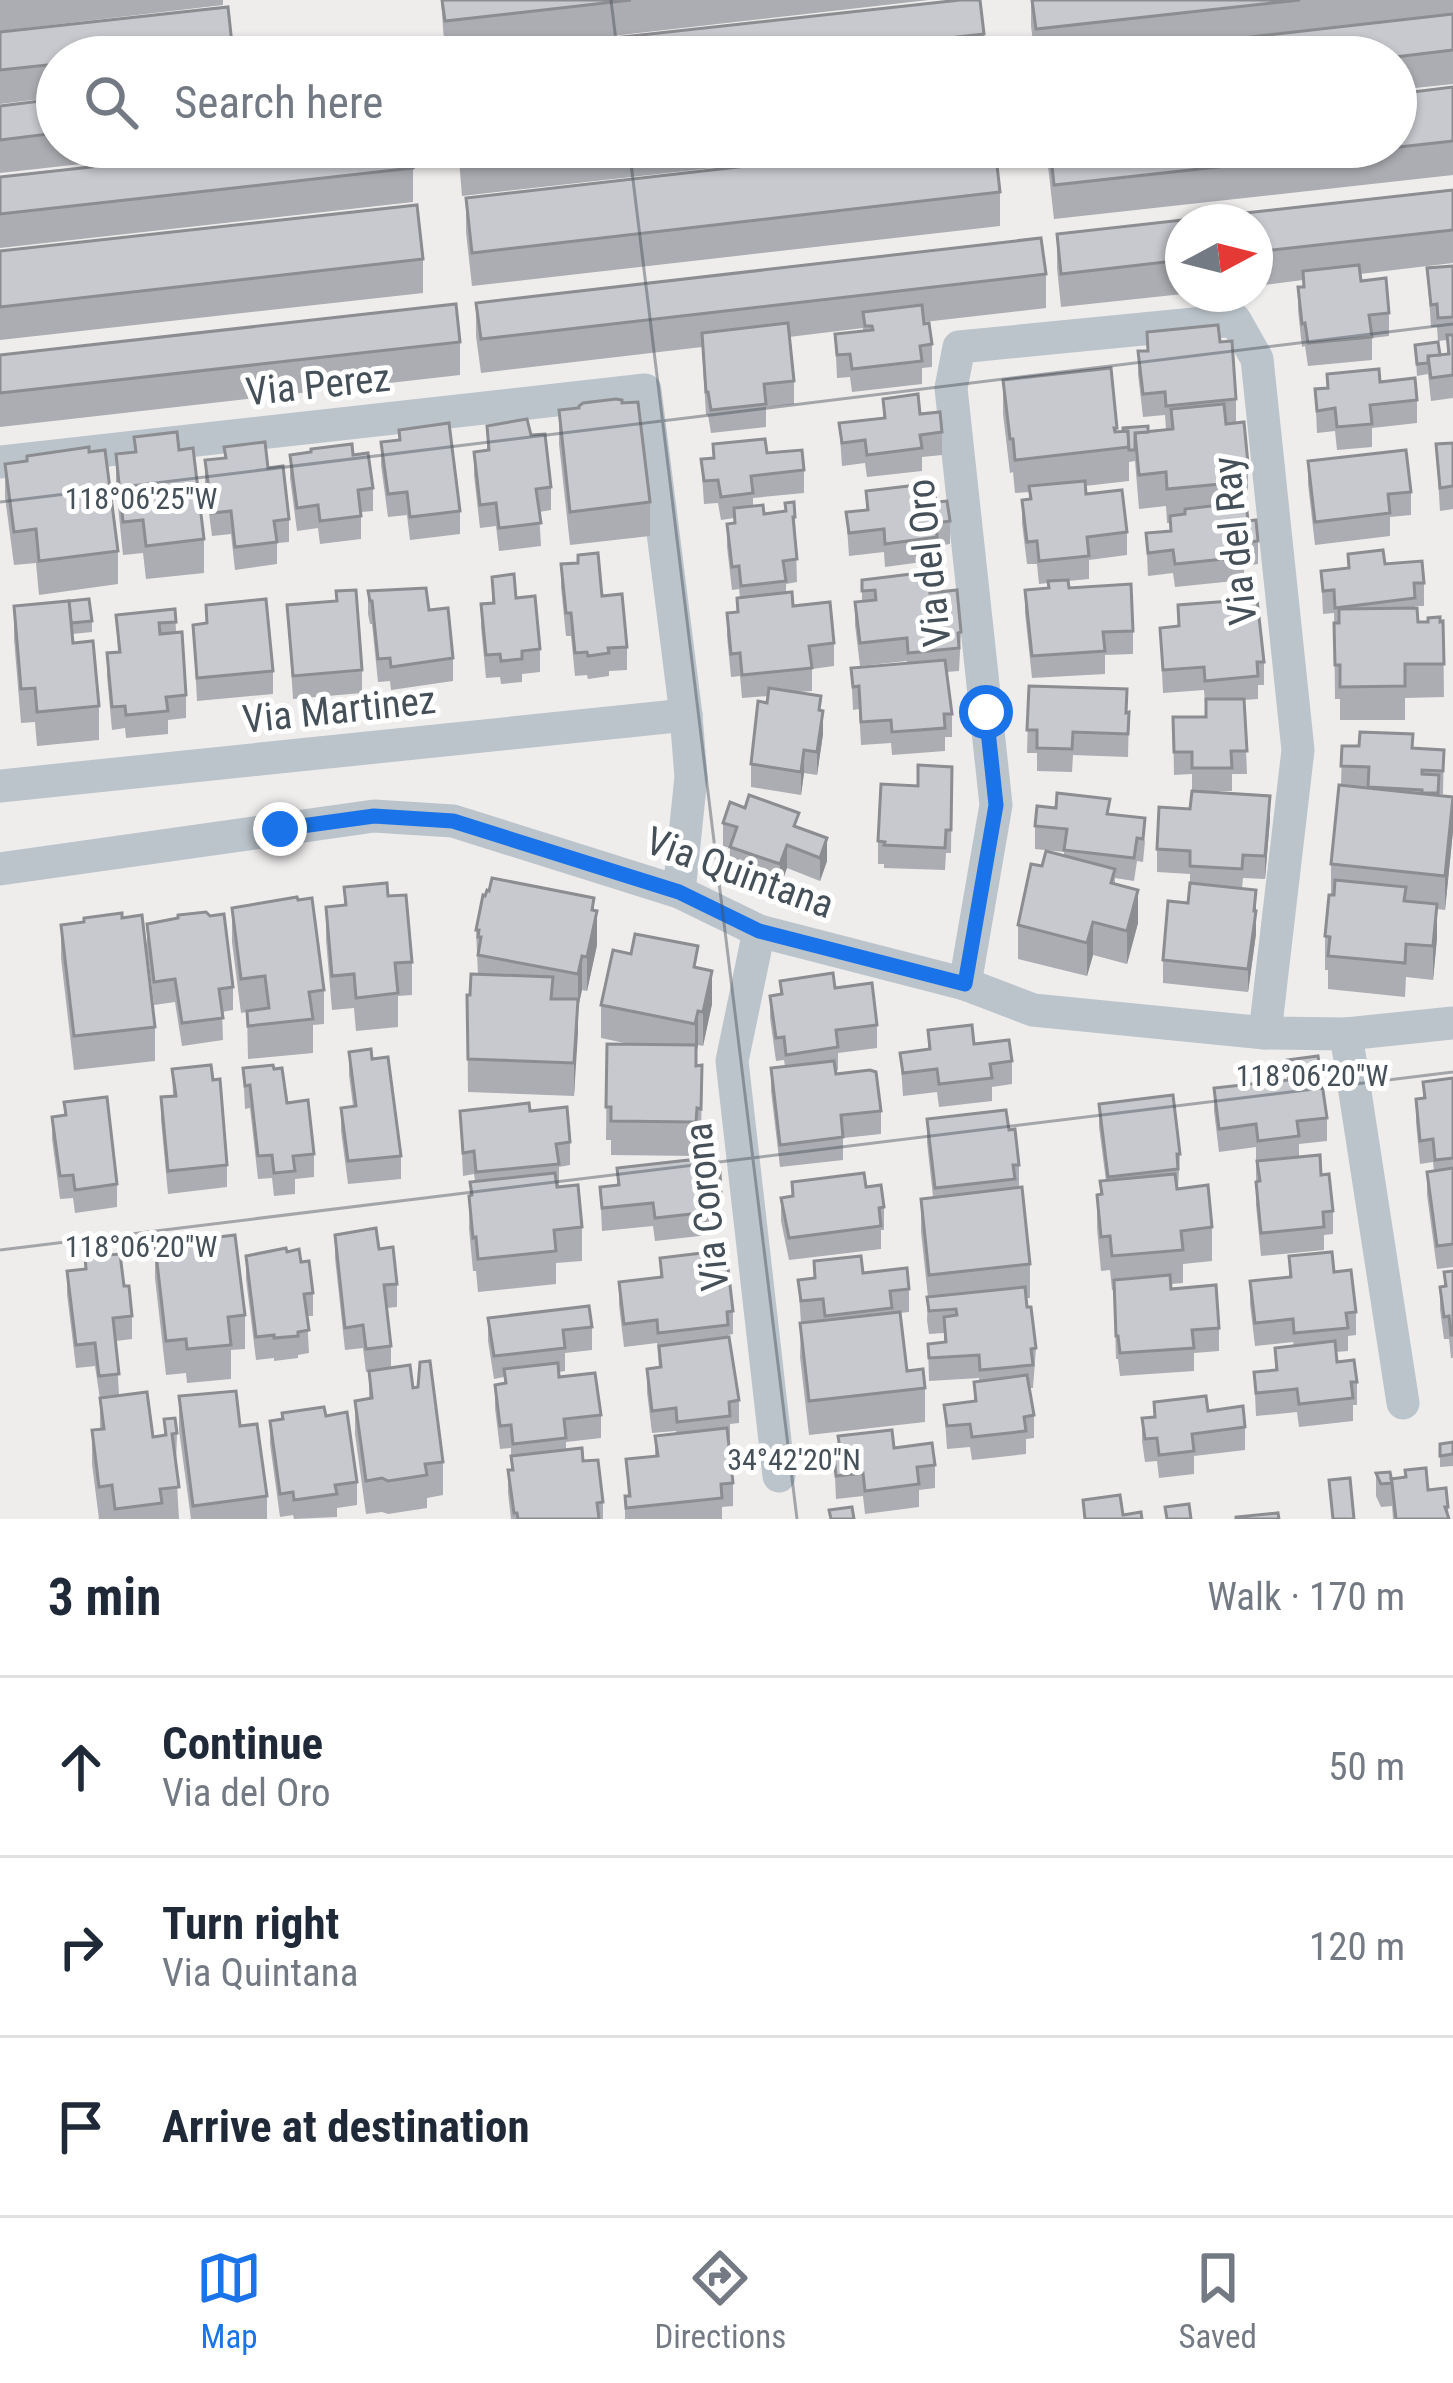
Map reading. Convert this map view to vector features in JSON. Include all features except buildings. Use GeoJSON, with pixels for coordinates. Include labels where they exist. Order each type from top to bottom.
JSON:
{"type":"FeatureCollection","features":[{"type":"Feature","properties":{"kind":"street","name":"Via del Ray"},"geometry":{"type":"LineString","coordinates":[[959,347],[1235,320],[1257,358],[1298,750],[1265,1033]]}},
{"type":"Feature","properties":{"kind":"street","name":"Via del Oro"},"geometry":{"type":"LineString","coordinates":[[959,347],[951,388],[996,805],[965,984]]}},
{"type":"Feature","properties":{"kind":"street","name":"Via Perez"},"geometry":{"type":"LineString","coordinates":[[0,462],[645,389],[686,715]]}},
{"type":"Feature","properties":{"kind":"street","name":"Via Martinez"},"geometry":{"type":"LineString","coordinates":[[0,786],[686,715]]}},
{"type":"Feature","properties":{"kind":"street"},"geometry":{"type":"LineString","coordinates":[[679,892],[692,777],[686,715]]}},
{"type":"Feature","properties":{"kind":"street","name":"Via Quintana"},"geometry":{"type":"LineString","coordinates":[[0,869],[374,816],[453,821],[679,892],[759,931],[965,984],[1033,1010],[1265,1033],[1346,1034],[1453,1023]]}},
{"type":"Feature","properties":{"kind":"street","name":"Via Corona"},"geometry":{"type":"LineString","coordinates":[[759,931],[732,1061],[778,1475]]}},
{"type":"Feature","properties":{"kind":"street"},"geometry":{"type":"LineString","coordinates":[[1346,1034],[1402,1403]]}},
{"type":"Feature","properties":{"kind":"route"},"geometry":{"type":"LineString","coordinates":[[280,829],[374,816],[453,821],[679,892],[759,931],[965,984],[996,805],[986,712]]}}]}
